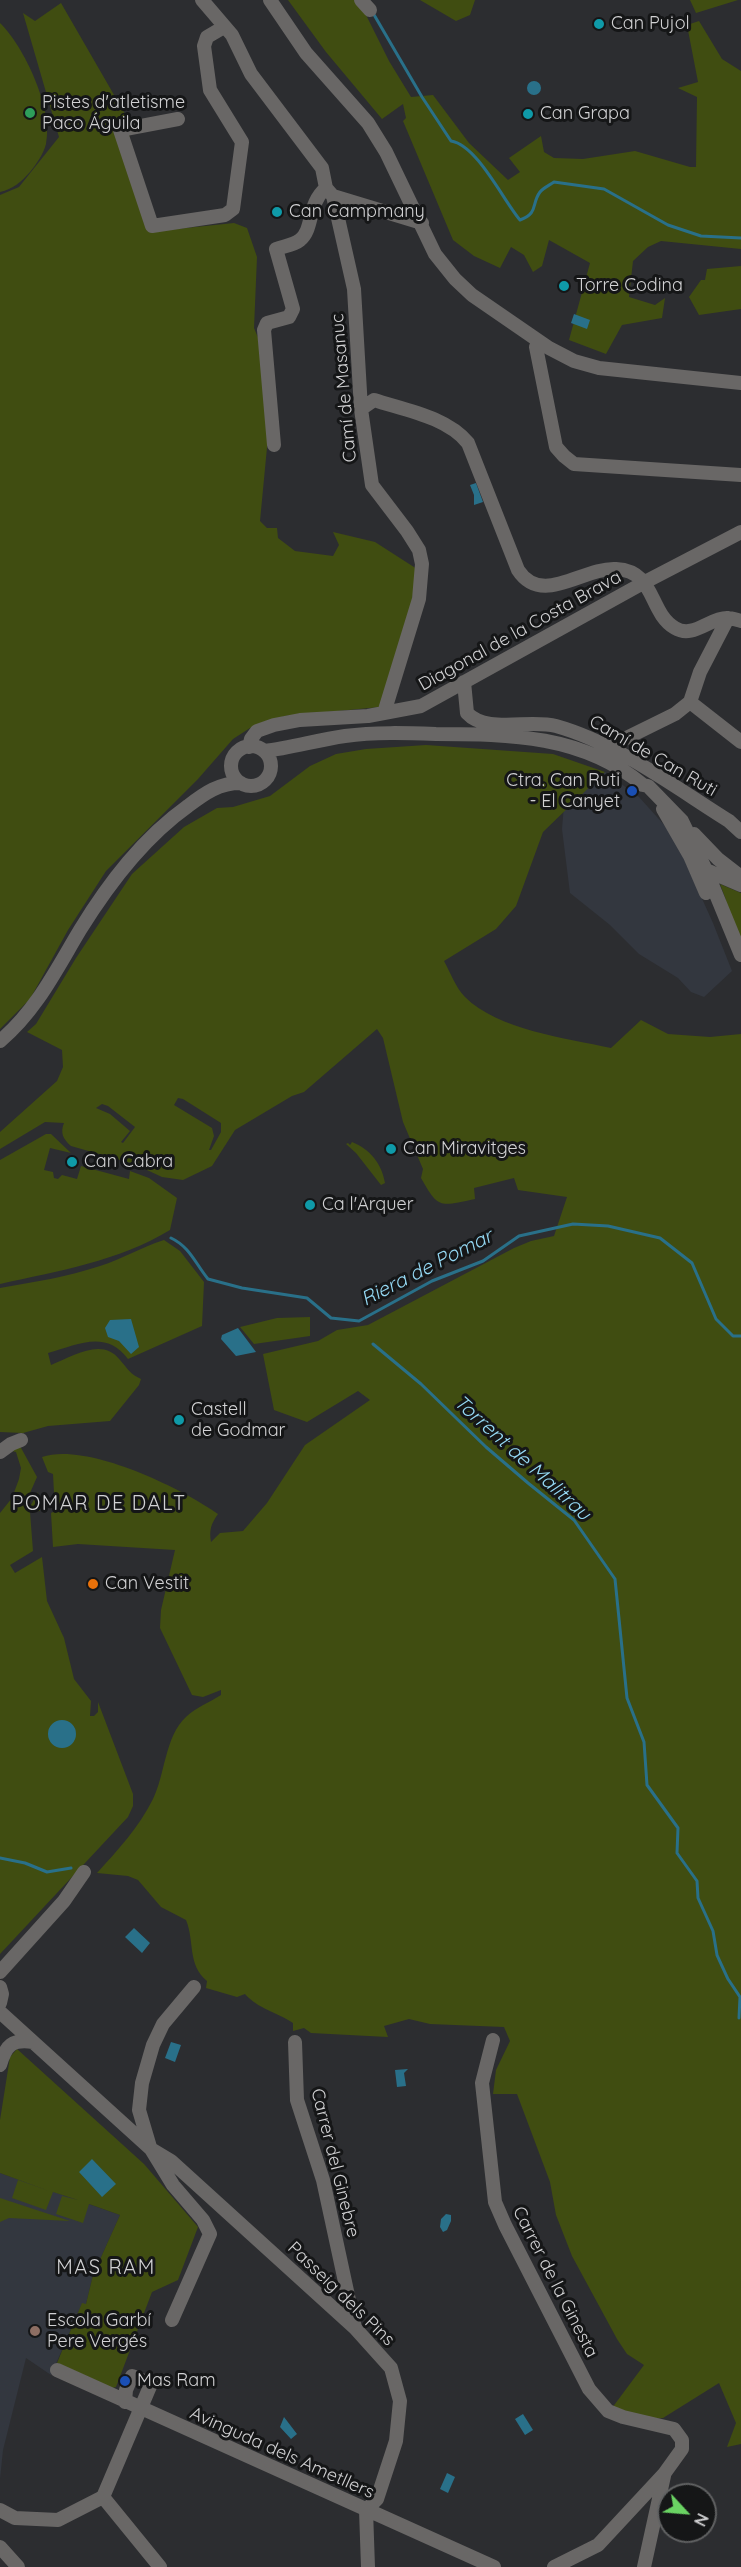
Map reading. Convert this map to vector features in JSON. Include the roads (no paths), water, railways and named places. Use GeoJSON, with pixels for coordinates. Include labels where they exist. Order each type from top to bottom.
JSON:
{"type":"FeatureCollection","features":[{"type":"Feature","properties":{"kind":"street","name":"Camí de Masanuc"},"geometry":{"type":"LineString","coordinates":[[202,0],[232,35],[251,74],[322,168],[354,289],[361,409],[372,485],[407,531],[419,550],[422,564],[419,598],[384,713]]}},
{"type":"Feature","properties":{"kind":"street"},"geometry":{"type":"LineString","coordinates":[[270,0],[306,53],[368,123],[386,152],[435,254],[461,285],[539,341],[574,361],[599,368],[741,383]]}},
{"type":"Feature","properties":{"kind":"street"},"geometry":{"type":"LineString","coordinates":[[280,0],[306,38],[378,121],[445,256]]}},
{"type":"Feature","properties":{"kind":"street"},"geometry":{"type":"LineString","coordinates":[[178,119],[120,129],[152,226],[225,215],[233,209],[242,142],[210,90],[204,45],[207,38],[224,27]]}},
{"type":"Feature","properties":{"kind":"street"},"geometry":{"type":"LineString","coordinates":[[274,445],[264,330],[267,323],[289,317],[293,309],[276,249],[298,242],[303,237],[314,201],[329,192],[423,223],[438,252],[445,256],[483,296],[568,349],[602,362]]}},
{"type":"Feature","properties":{"kind":"street"},"geometry":{"type":"LineString","coordinates":[[512,315],[515,320],[536,334],[539,341],[536,347],[556,447],[574,464],[741,475]]}},
{"type":"Feature","properties":{"kind":"street"},"geometry":{"type":"LineString","coordinates":[[539,341],[547,342],[575,357],[602,362],[741,375]]}},
{"type":"Feature","properties":{"kind":"street"},"geometry":{"type":"LineString","coordinates":[[361,409],[374,400],[444,424],[459,432],[468,442],[518,570],[524,579],[534,585],[546,587],[614,568],[626,571],[645,582],[667,622],[677,630],[699,629],[716,621],[734,619]]}},
{"type":"Feature","properties":{"kind":"street","name":"Diagonal de la Costa Brava"},"geometry":{"type":"LineString","coordinates":[[258,749],[250,739],[257,731],[268,727],[300,720],[384,713],[421,706],[645,582],[741,532]]}},
{"type":"Feature","properties":{"kind":"street"},"geometry":{"type":"LineString","coordinates":[[608,747],[675,714],[690,702],[700,672],[734,619]]}},
{"type":"Feature","properties":{"kind":"street","name":"Camí de Can Ruti"},"geometry":{"type":"LineString","coordinates":[[465,682],[467,713],[479,722],[550,725],[571,730],[608,747],[729,821],[741,832]]}},
{"type":"Feature","properties":{"kind":"street"},"geometry":{"type":"LineString","coordinates":[[690,702],[741,742]]}},
{"type":"Feature","properties":{"kind":"street"},"geometry":{"type":"LineString","coordinates":[[0,1041],[15,1028],[38,1000],[80,930],[115,879],[166,823],[212,788],[218,778],[232,767],[237,753],[298,746],[365,734],[477,734],[532,737],[572,746],[615,765],[643,786],[678,825],[706,870],[741,885]]}},
{"type":"Feature","properties":{"kind":"street"},"geometry":{"type":"LineString","coordinates":[[271,766],[298,746]]}},
{"type":"Feature","properties":{"kind":"street"},"geometry":{"type":"LineString","coordinates":[[232,767],[235,777],[241,783],[250,786],[261,783],[268,776],[271,766],[269,758],[258,749]]}},
{"type":"Feature","properties":{"kind":"street"},"geometry":{"type":"LineString","coordinates":[[212,788],[241,783]]}},
{"type":"Feature","properties":{"kind":"street"},"geometry":{"type":"LineString","coordinates":[[643,786],[648,786],[718,859],[741,877]]}},
{"type":"Feature","properties":{"kind":"street"},"geometry":{"type":"LineString","coordinates":[[663,809],[690,856],[723,931],[741,964]]}},
{"type":"Feature","properties":{"kind":"street"},"geometry":{"type":"LineString","coordinates":[[682,821],[706,870],[741,955]]}},
{"type":"Feature","properties":{"kind":"street"},"geometry":{"type":"LineString","coordinates":[[0,1452],[10,1444],[21,1440]]}},
{"type":"Feature","properties":{"kind":"street"},"geometry":{"type":"LineString","coordinates":[[0,1972],[64,1900],[84,1872]]}},
{"type":"Feature","properties":{"kind":"street"},"geometry":{"type":"LineString","coordinates":[[0,1987],[2,1994],[0,2002]]}},
{"type":"Feature","properties":{"kind":"street"},"geometry":{"type":"LineString","coordinates":[[172,2320],[210,2234],[203,2220],[173,2185],[151,2149],[139,2110],[142,2083],[153,2045],[163,2024],[194,1987]]}},
{"type":"Feature","properties":{"kind":"street"},"geometry":{"type":"LineString","coordinates":[[0,2013],[151,2149]]}},
{"type":"Feature","properties":{"kind":"street","name":"Carrer de la Ginesta"},"geometry":{"type":"LineString","coordinates":[[493,2040],[482,2083],[495,2202],[589,2389],[608,2411],[623,2417],[674,2429],[682,2440],[682,2449],[664,2474]]}},
{"type":"Feature","properties":{"kind":"street"},"geometry":{"type":"LineString","coordinates":[[0,2065],[4,2050],[10,2044],[16,2041],[33,2042]]}},
{"type":"Feature","properties":{"kind":"street","name":"Carrer del Ginebre"},"geometry":{"type":"LineString","coordinates":[[295,2042],[297,2100],[323,2180],[355,2328]]}},
{"type":"Feature","properties":{"kind":"street","name":"Passeig dels Pins"},"geometry":{"type":"LineString","coordinates":[[151,2149],[171,2161],[355,2328],[390,2368],[400,2401],[393,2450],[377,2499],[366,2510]]}},
{"type":"Feature","properties":{"kind":"street","name":"Avinguda dels Ametllers"},"geometry":{"type":"LineString","coordinates":[[57,2370],[494,2567]]}},
{"type":"Feature","properties":{"kind":"street"},"geometry":{"type":"LineString","coordinates":[[0,2510],[15,2518],[58,2520],[103,2497],[151,2384],[132,2376],[126,2390],[125,2402]]}},
{"type":"Feature","properties":{"kind":"street"},"geometry":{"type":"LineString","coordinates":[[554,2567],[598,2546],[664,2474]]}},
{"type":"Feature","properties":{"kind":"street"},"geometry":{"type":"LineString","coordinates":[[662,2483],[664,2474]]}},
{"type":"Feature","properties":{"kind":"street"},"geometry":{"type":"LineString","coordinates":[[103,2497],[160,2567]]}},
{"type":"Feature","properties":{"kind":"street"},"geometry":{"type":"LineString","coordinates":[[642,2498],[651,2498],[657,2507],[644,2567]]}},
{"type":"Feature","properties":{"kind":"street"},"geometry":{"type":"LineString","coordinates":[[366,2510],[368,2567]]}},
{"type":"Feature","properties":{"kind":"street"},"geometry":{"type":"LineString","coordinates":[[0,2547],[18,2567]]}},
{"type":"Feature","properties":{"kind":"water"},"geometry":{"type":"Polygon","coordinates":[[[534,81],[539,83],[541,88],[539,93],[534,95],[529,93],[527,88],[529,83],[534,81]]]}},
{"type":"Feature","properties":{"kind":"water"},"geometry":{"type":"Polygon","coordinates":[[[574,314],[590,320],[587,329],[571,323],[574,314]]]}},
{"type":"Feature","properties":{"kind":"water"},"geometry":{"type":"Polygon","coordinates":[[[476,483],[483,502],[474,505],[474,495],[470,485],[476,483]]]}},
{"type":"Feature","properties":{"kind":"water"},"geometry":{"type":"Polygon","coordinates":[[[131,1319],[139,1347],[131,1354],[119,1341],[108,1337],[105,1328],[110,1320],[131,1319]]]}},
{"type":"Feature","properties":{"kind":"water"},"geometry":{"type":"Polygon","coordinates":[[[238,1328],[256,1352],[236,1356],[221,1339],[222,1335],[238,1328]]]}},
{"type":"Feature","properties":{"kind":"water"},"geometry":{"type":"Polygon","coordinates":[[[62,1720],[72,1724],[76,1734],[72,1744],[62,1748],[52,1744],[48,1734],[52,1724],[62,1720]]]}},
{"type":"Feature","properties":{"kind":"water"},"geometry":{"type":"Polygon","coordinates":[[[134,1928],[150,1943],[142,1953],[125,1937],[134,1928]]]}},
{"type":"Feature","properties":{"kind":"water"},"geometry":{"type":"Polygon","coordinates":[[[171,2042],[181,2045],[175,2062],[165,2058],[171,2042]]]}},
{"type":"Feature","properties":{"kind":"water"},"geometry":{"type":"Polygon","coordinates":[[[408,2069],[404,2073],[406,2086],[397,2087],[395,2070],[408,2069]]]}},
{"type":"Feature","properties":{"kind":"water"},"geometry":{"type":"Polygon","coordinates":[[[92,2159],[116,2184],[102,2197],[79,2172],[92,2159]]]}},
{"type":"Feature","properties":{"kind":"water"},"geometry":{"type":"Polygon","coordinates":[[[446,2214],[451,2215],[451,2221],[447,2230],[443,2232],[440,2227],[441,2219],[446,2214]]]}},
{"type":"Feature","properties":{"kind":"water"},"geometry":{"type":"Polygon","coordinates":[[[523,2414],[533,2430],[525,2435],[515,2419],[523,2414]]]}},
{"type":"Feature","properties":{"kind":"water"},"geometry":{"type":"Polygon","coordinates":[[[284,2417],[297,2434],[291,2439],[280,2427],[284,2417]]]}},
{"type":"Feature","properties":{"kind":"water"},"geometry":{"type":"Polygon","coordinates":[[[447,2473],[455,2477],[448,2493],[440,2489],[447,2473]]]}},
{"type":"Feature","properties":{"kind":"waterway"},"geometry":{"type":"LineString","coordinates":[[373,13],[422,97],[451,141],[461,145],[480,162],[520,220],[530,214],[541,191],[554,182],[604,189],[668,225],[701,236],[741,238]]}},
{"type":"Feature","properties":{"kind":"waterway","name":"Riera de Pomar"},"geometry":{"type":"LineString","coordinates":[[171,1238],[188,1251],[208,1279],[242,1288],[307,1298],[331,1318],[359,1321],[432,1281],[483,1261],[519,1236],[573,1224],[608,1226],[660,1238],[692,1263],[716,1319],[733,1336],[741,1336]]}},
{"type":"Feature","properties":{"kind":"waterway","name":"Torrent de Malitrau"},"geometry":{"type":"LineString","coordinates":[[373,1344],[421,1384],[486,1447],[574,1520],[615,1579],[627,1698],[644,1742],[647,1785],[678,1828],[677,1853],[697,1881],[698,1898],[713,1931],[717,1955],[728,1979],[740,1997],[739,2018]]}},
{"type":"Feature","properties":{"kind":"waterway"},"geometry":{"type":"LineString","coordinates":[[0,1858],[25,1863],[47,1872],[71,1868]]}},
{"type":"Feature","properties":{"kind":"place","name":"Can Pujol"},"geometry":{"type":"Point","coordinates":[599,24]}},
{"type":"Feature","properties":{"kind":"place","name":"Pistes d'atletisme Paco Águila"},"geometry":{"type":"Point","coordinates":[30,113]}},
{"type":"Feature","properties":{"kind":"place","name":"Can Grapa"},"geometry":{"type":"Point","coordinates":[528,114]}},
{"type":"Feature","properties":{"kind":"place","name":"Can Campmany"},"geometry":{"type":"Point","coordinates":[277,212]}},
{"type":"Feature","properties":{"kind":"place","name":"Torre Codina"},"geometry":{"type":"Point","coordinates":[564,286]}},
{"type":"Feature","properties":{"kind":"place","name":"Ctra. Can Ruti - El Canyet"},"geometry":{"type":"Point","coordinates":[632,791]}},
{"type":"Feature","properties":{"kind":"place","name":"Can Miravitges"},"geometry":{"type":"Point","coordinates":[391,1149]}},
{"type":"Feature","properties":{"kind":"place","name":"Can Cabra"},"geometry":{"type":"Point","coordinates":[72,1162]}},
{"type":"Feature","properties":{"kind":"place","name":"Ca l'Arquer"},"geometry":{"type":"Point","coordinates":[310,1205]}},
{"type":"Feature","properties":{"kind":"place","name":"Castell de Godmar"},"geometry":{"type":"Point","coordinates":[179,1420]}},
{"type":"Feature","properties":{"kind":"place","name":"Can Vestit"},"geometry":{"type":"Point","coordinates":[93,1584]}},
{"type":"Feature","properties":{"kind":"place","name":"Escola Garbí Pere Vergés"},"geometry":{"type":"Point","coordinates":[35,2331]}},
{"type":"Feature","properties":{"kind":"place","name":"Mas Ram"},"geometry":{"type":"Point","coordinates":[125,2381]}},
{"type":"Feature","properties":{"kind":"district","name":"POMAR DE DALT"},"geometry":{"type":"Point","coordinates":[99,1504]}},
{"type":"Feature","properties":{"kind":"district","name":"MAS RAM"},"geometry":{"type":"Point","coordinates":[106,2268]}}]}
